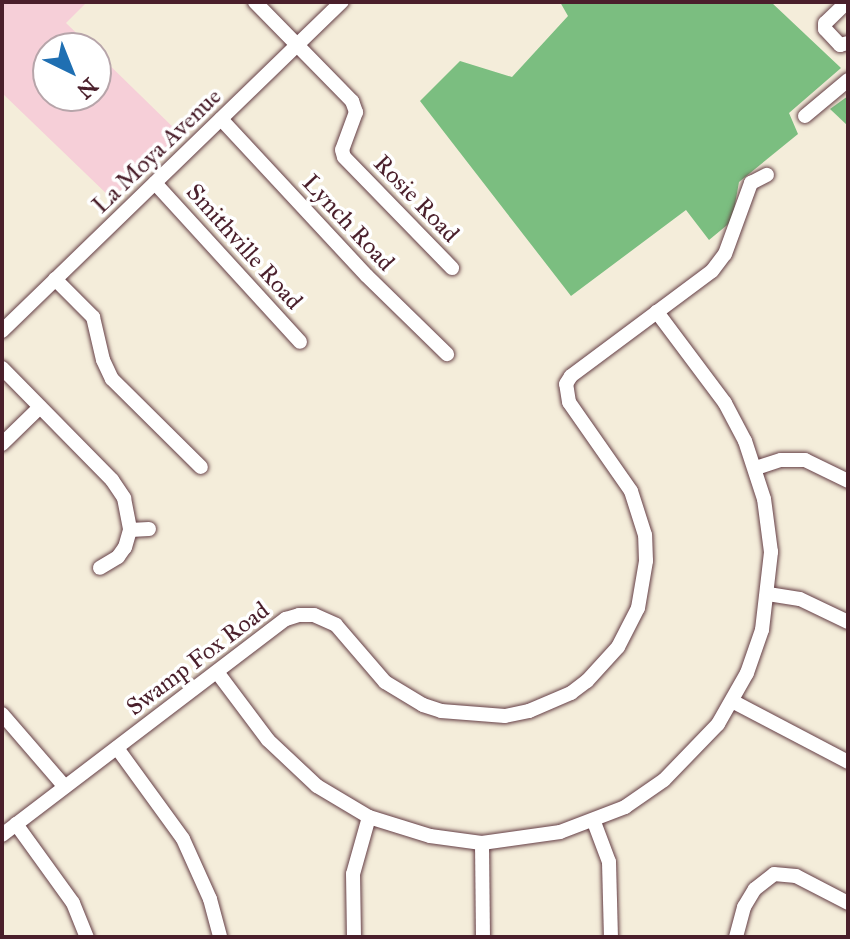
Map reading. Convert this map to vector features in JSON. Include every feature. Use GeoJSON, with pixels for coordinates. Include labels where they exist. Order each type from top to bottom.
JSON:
{"type":"FeatureCollection","features":[{"type":"Feature","properties":{"kind":"street"},"geometry":{"type":"LineString","coordinates":[[255,2],[299,44]]}},
{"type":"Feature","properties":{"kind":"street","name":"La Moya Avenue"},"geometry":{"type":"LineString","coordinates":[[2,331],[342,2]]}},
{"type":"Feature","properties":{"kind":"street"},"geometry":{"type":"LineString","coordinates":[[847,2],[825,23],[825,29],[840,45],[848,43]]}},
{"type":"Feature","properties":{"kind":"street","name":"Rosie Road"},"geometry":{"type":"LineString","coordinates":[[299,44],[352,101],[356,112],[342,150],[344,157],[452,268]]}},
{"type":"Feature","properties":{"kind":"street"},"geometry":{"type":"LineString","coordinates":[[805,116],[848,80]]}},
{"type":"Feature","properties":{"kind":"street","name":"Lynch Road"},"geometry":{"type":"LineString","coordinates":[[221,119],[367,276],[447,354]]}},
{"type":"Feature","properties":{"kind":"street","name":"Swamp Fox Road"},"geometry":{"type":"LineString","coordinates":[[2,835],[286,619],[314,615],[336,625],[385,682],[423,705],[441,711],[478,717],[505,716],[529,711],[571,693],[587,681],[618,647],[638,608],[644,587],[645,535],[631,491],[569,402],[566,384],[571,376],[712,271],[725,254],[751,183],[767,175]]}},
{"type":"Feature","properties":{"kind":"street","name":"Smithville Road"},"geometry":{"type":"LineString","coordinates":[[155,183],[300,342]]}},
{"type":"Feature","properties":{"kind":"street"},"geometry":{"type":"LineString","coordinates":[[55,279],[93,317],[103,360],[117,385],[201,467]]}},
{"type":"Feature","properties":{"kind":"street"},"geometry":{"type":"LineString","coordinates":[[217,672],[268,740],[317,786],[369,817],[430,836],[482,843],[534,838],[594,822],[644,795],[674,772],[700,746],[732,701],[754,655],[768,594],[768,523],[756,468],[725,403],[657,312]]}},
{"type":"Feature","properties":{"kind":"street"},"geometry":{"type":"LineString","coordinates":[[2,368],[112,480],[124,498],[130,530],[118,557],[100,568]]}},
{"type":"Feature","properties":{"kind":"street"},"geometry":{"type":"LineString","coordinates":[[2,444],[40,407]]}},
{"type":"Feature","properties":{"kind":"street"},"geometry":{"type":"LineString","coordinates":[[756,468],[781,460],[805,460],[848,481]]}},
{"type":"Feature","properties":{"kind":"street"},"geometry":{"type":"LineString","coordinates":[[130,530],[149,529]]}},
{"type":"Feature","properties":{"kind":"street"},"geometry":{"type":"LineString","coordinates":[[768,594],[800,599],[848,622]]}},
{"type":"Feature","properties":{"kind":"street"},"geometry":{"type":"LineString","coordinates":[[732,701],[848,762]]}},
{"type":"Feature","properties":{"kind":"street"},"geometry":{"type":"LineString","coordinates":[[2,714],[65,787]]}},
{"type":"Feature","properties":{"kind":"street"},"geometry":{"type":"LineString","coordinates":[[117,748],[183,839],[210,899],[220,937]]}},
{"type":"Feature","properties":{"kind":"street"},"geometry":{"type":"LineString","coordinates":[[354,937],[353,874],[369,817]]}},
{"type":"Feature","properties":{"kind":"street"},"geometry":{"type":"LineString","coordinates":[[594,822],[609,862],[611,937]]}},
{"type":"Feature","properties":{"kind":"street"},"geometry":{"type":"LineString","coordinates":[[16,824],[73,903],[87,937]]}},
{"type":"Feature","properties":{"kind":"street"},"geometry":{"type":"LineString","coordinates":[[482,843],[483,937]]}},
{"type":"Feature","properties":{"kind":"street"},"geometry":{"type":"LineString","coordinates":[[736,937],[744,907],[755,889],[774,874],[796,876],[848,903]]}},
{"type":"Feature","properties":{"kind":"shaded area"},"geometry":{"type":"Polygon","coordinates":[[[2,2],[87,2],[66,23],[75,32],[32,32],[32,112],[112,112],[112,68],[180,134],[112,199],[2,93],[2,2]]]}},
{"type":"Feature","properties":{"kind":"green space"},"geometry":{"type":"Polygon","coordinates":[[[560,2],[771,2],[841,68],[789,113],[798,134],[739,182],[732,221],[709,240],[686,210],[571,296],[420,101],[460,61],[512,77],[568,16],[560,2]]]}},
{"type":"Feature","properties":{"kind":"green space"},"geometry":{"type":"Polygon","coordinates":[[[848,96],[848,126],[830,109],[848,96]]]}}]}
